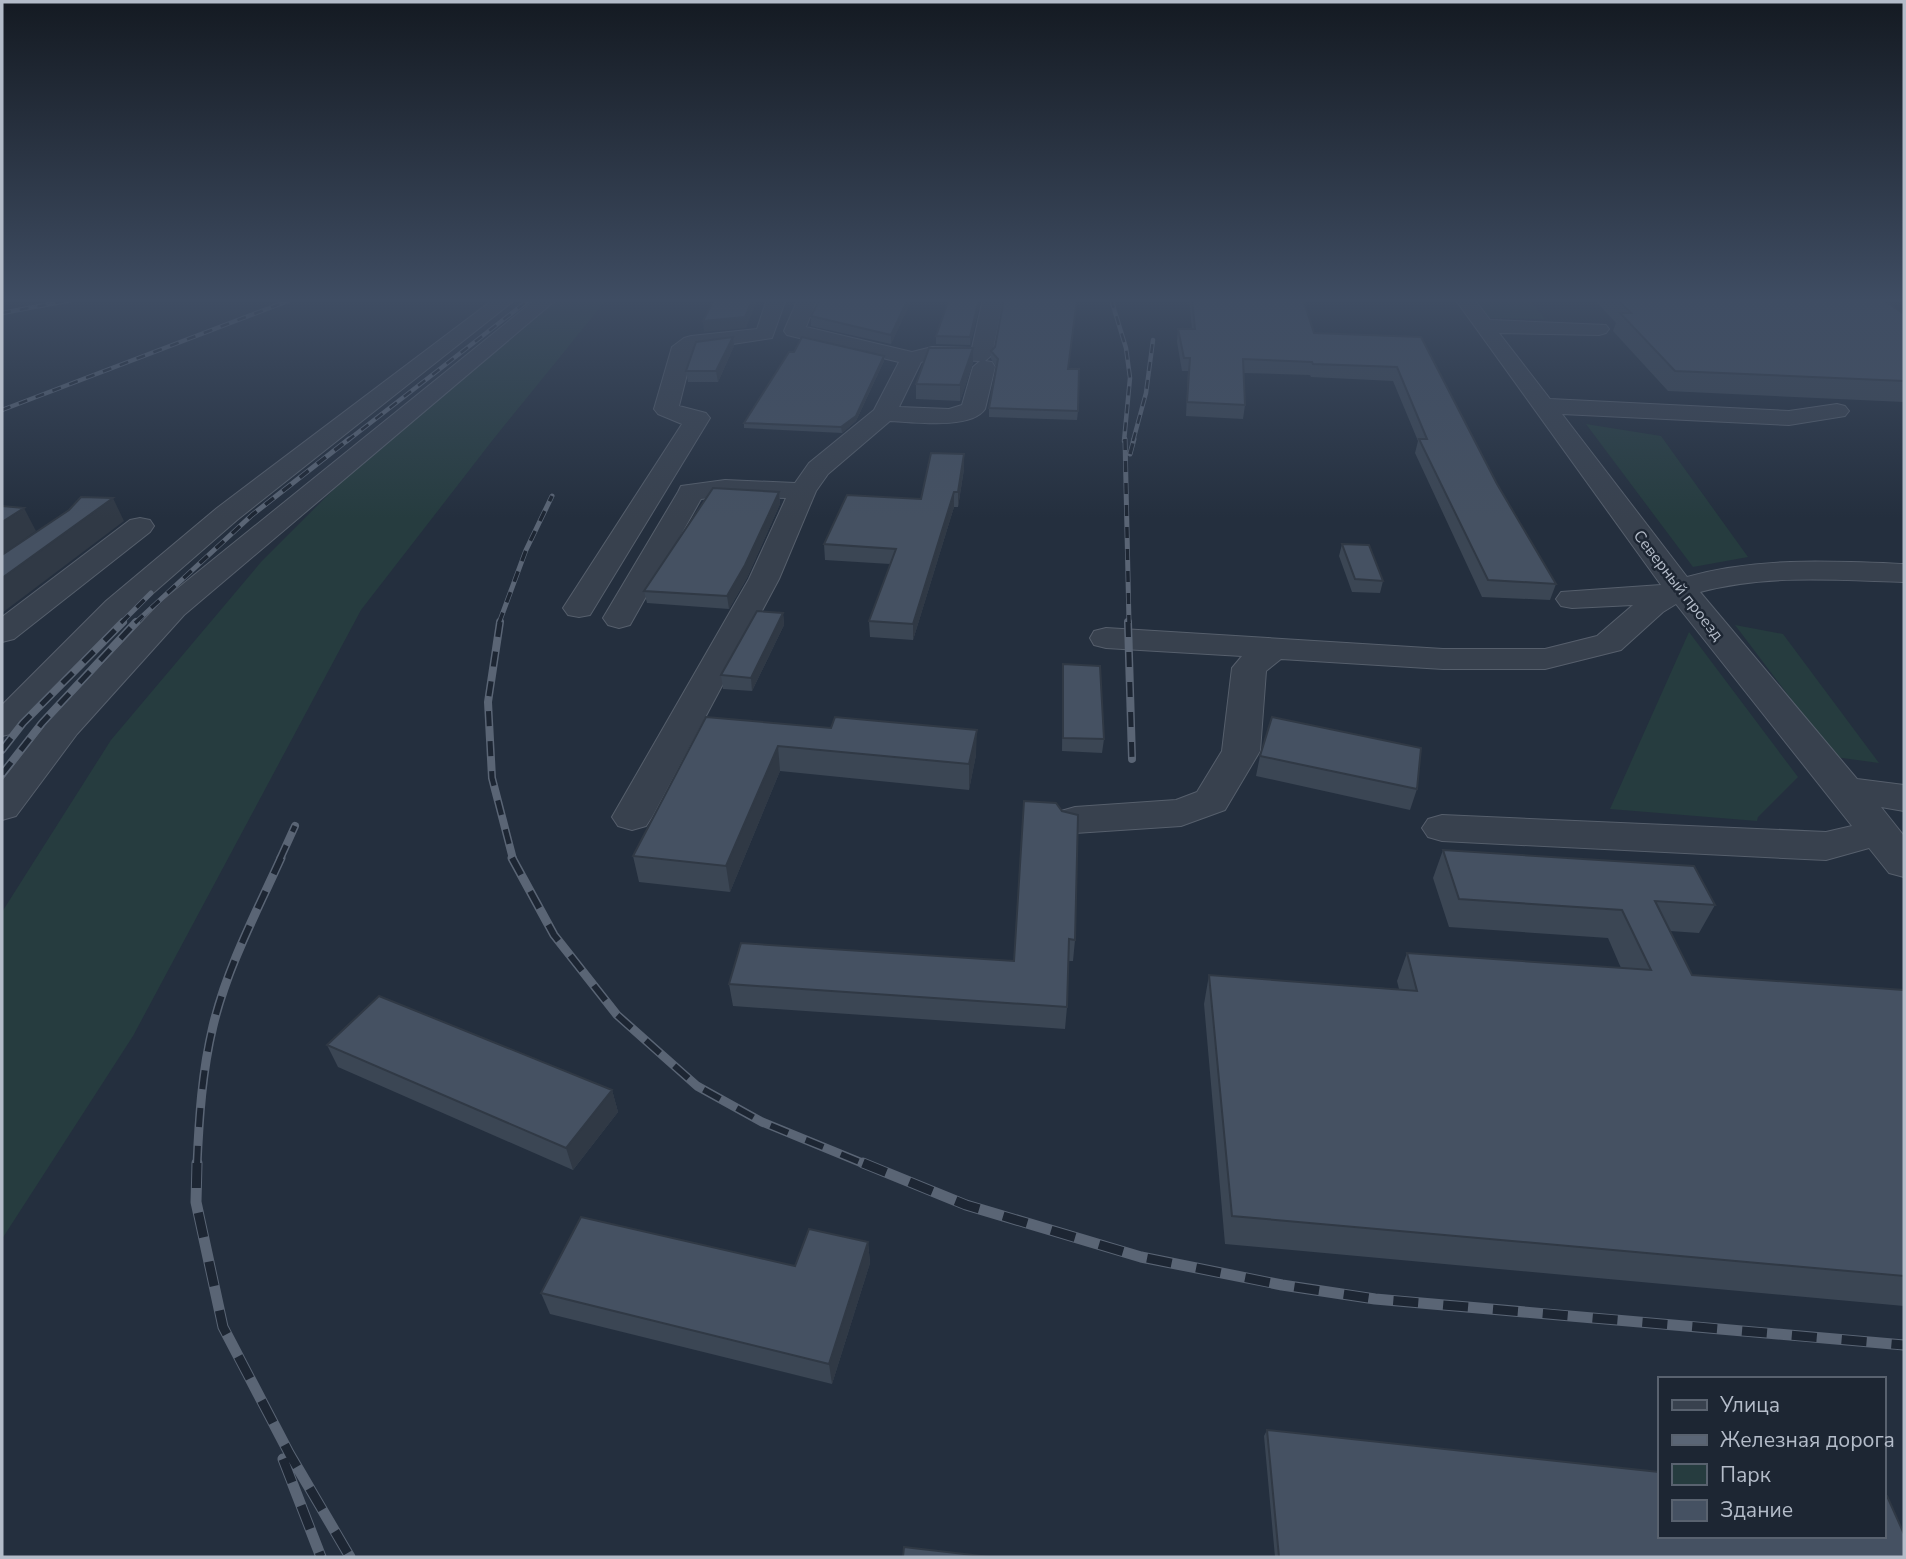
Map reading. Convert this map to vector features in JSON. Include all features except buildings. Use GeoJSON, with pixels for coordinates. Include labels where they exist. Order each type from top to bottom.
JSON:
{"type":"FeatureCollection","features":[{"type":"Feature","properties":{"kind":"street"},"geometry":{"type":"LineString","coordinates":[[2,725],[117,608],[228,514],[413,372]]}},
{"type":"Feature","properties":{"kind":"street"},"geometry":{"type":"LineString","coordinates":[[2,807],[64,726],[173,608],[460,372]]}},
{"type":"Feature","properties":{"kind":"street"},"geometry":{"type":"LineString","coordinates":[[579,608],[698,418],[681,417],[666,410],[676,372]]}},
{"type":"Feature","properties":{"kind":"street"},"geometry":{"type":"LineString","coordinates":[[632,817],[764,579],[803,491],[818,469],[884,414],[905,372]]}},
{"type":"Feature","properties":{"kind":"street"},"geometry":{"type":"LineString","coordinates":[[884,414],[951,416],[973,409],[983,372]]}},
{"type":"Feature","properties":{"kind":"street","name":"Северный проезд"},"geometry":{"type":"LineString","coordinates":[[1517,372],[1676,591],[1904,863]]}},
{"type":"Feature","properties":{"kind":"street"},"geometry":{"type":"LineString","coordinates":[[1543,406],[1788,418],[1837,411]]}},
{"type":"Feature","properties":{"kind":"street"},"geometry":{"type":"LineString","coordinates":[[620,618],[691,492],[725,488],[803,491]]}},
{"type":"Feature","properties":{"kind":"street"},"geometry":{"type":"LineString","coordinates":[[2,632],[141,526]]}},
{"type":"Feature","properties":{"kind":"street"},"geometry":{"type":"LineString","coordinates":[[1106,638],[1301,644],[1443,659],[1545,659],[1609,643],[1652,605],[1676,591],[1727,575],[1791,571],[1904,573]]}},
{"type":"Feature","properties":{"kind":"street"},"geometry":{"type":"LineString","coordinates":[[1572,599],[1676,591]]}},
{"type":"Feature","properties":{"kind":"street"},"geometry":{"type":"LineString","coordinates":[[1076,820],[1181,813],[1212,801],[1241,751],[1249,668],[1301,644]]}},
{"type":"Feature","properties":{"kind":"street"},"geometry":{"type":"LineString","coordinates":[[1845,790],[1904,798]]}},
{"type":"Feature","properties":{"kind":"street"},"geometry":{"type":"LineString","coordinates":[[1442,828],[1826,846],[1879,832]]}},
{"type":"Feature","properties":{"kind":"green space"},"geometry":{"type":"Polygon","coordinates":[[[467,372],[548,372],[361,610],[133,1036],[2,1239],[2,912],[111,740],[261,562],[378,445],[467,372]]]}},
{"type":"Feature","properties":{"kind":"green space"},"geometry":{"type":"Polygon","coordinates":[[[1586,424],[1661,436],[1748,557],[1693,567],[1586,424]]]}},
{"type":"Feature","properties":{"kind":"green space"},"geometry":{"type":"Polygon","coordinates":[[[1735,625],[1783,634],[1879,763],[1835,757],[1735,625]]]}},
{"type":"Feature","properties":{"kind":"green space"},"geometry":{"type":"Polygon","coordinates":[[[1689,632],[1798,777],[1757,821],[1610,809],[1689,632]]]}},
{"type":"Feature","properties":{"kind":"railway"},"geometry":{"type":"LineString","coordinates":[[2,410],[102,372]]}},
{"type":"Feature","properties":{"kind":"railway"},"geometry":{"type":"LineString","coordinates":[[347,441],[436,372]]}},
{"type":"Feature","properties":{"kind":"railway"},"geometry":{"type":"LineString","coordinates":[[1124,441],[1129,372]]}},
{"type":"Feature","properties":{"kind":"railway"},"geometry":{"type":"LineString","coordinates":[[1133,441],[1149,372]]}},
{"type":"Feature","properties":{"kind":"railway"},"geometry":{"type":"LineString","coordinates":[[135,623],[252,515],[349,439]]}},
{"type":"Feature","properties":{"kind":"railway"},"geometry":{"type":"LineString","coordinates":[[1125,439],[1129,623]]}},
{"type":"Feature","properties":{"kind":"railway"},"geometry":{"type":"LineString","coordinates":[[1130,454],[1134,439]]}},
{"type":"Feature","properties":{"kind":"railway"},"geometry":{"type":"LineString","coordinates":[[499,623],[526,550],[552,496]]}},
{"type":"Feature","properties":{"kind":"railway"},"geometry":{"type":"LineString","coordinates":[[121,623],[151,593]]}},
{"type":"Feature","properties":{"kind":"railway"},"geometry":{"type":"LineString","coordinates":[[2,750],[23,723],[123,622]]}},
{"type":"Feature","properties":{"kind":"railway"},"geometry":{"type":"LineString","coordinates":[[500,622],[488,702],[492,778],[513,859]]}},
{"type":"Feature","properties":{"kind":"railway"},"geometry":{"type":"LineString","coordinates":[[1128,622],[1132,759]]}},
{"type":"Feature","properties":{"kind":"railway"},"geometry":{"type":"LineString","coordinates":[[2,774],[42,723],[135,623]]}},
{"type":"Feature","properties":{"kind":"railway"},"geometry":{"type":"LineString","coordinates":[[280,859],[295,826]]}},
{"type":"Feature","properties":{"kind":"railway"},"geometry":{"type":"LineString","coordinates":[[197,1165],[206,1061],[219,1004],[234,962],[281,858]]}},
{"type":"Feature","properties":{"kind":"railway"},"geometry":{"type":"LineString","coordinates":[[512,858],[554,935],[617,1015],[697,1086],[762,1122],[867,1165]]}},
{"type":"Feature","properties":{"kind":"railway"},"geometry":{"type":"LineString","coordinates":[[197,1163],[196,1202],[223,1327],[289,1453],[350,1557]]}},
{"type":"Feature","properties":{"kind":"railway"},"geometry":{"type":"LineString","coordinates":[[863,1163],[966,1205],[1141,1257],[1282,1285],[1375,1299],[1904,1345]]}},
{"type":"Feature","properties":{"kind":"railway"},"geometry":{"type":"LineString","coordinates":[[283,1459],[321,1557]]}}]}
